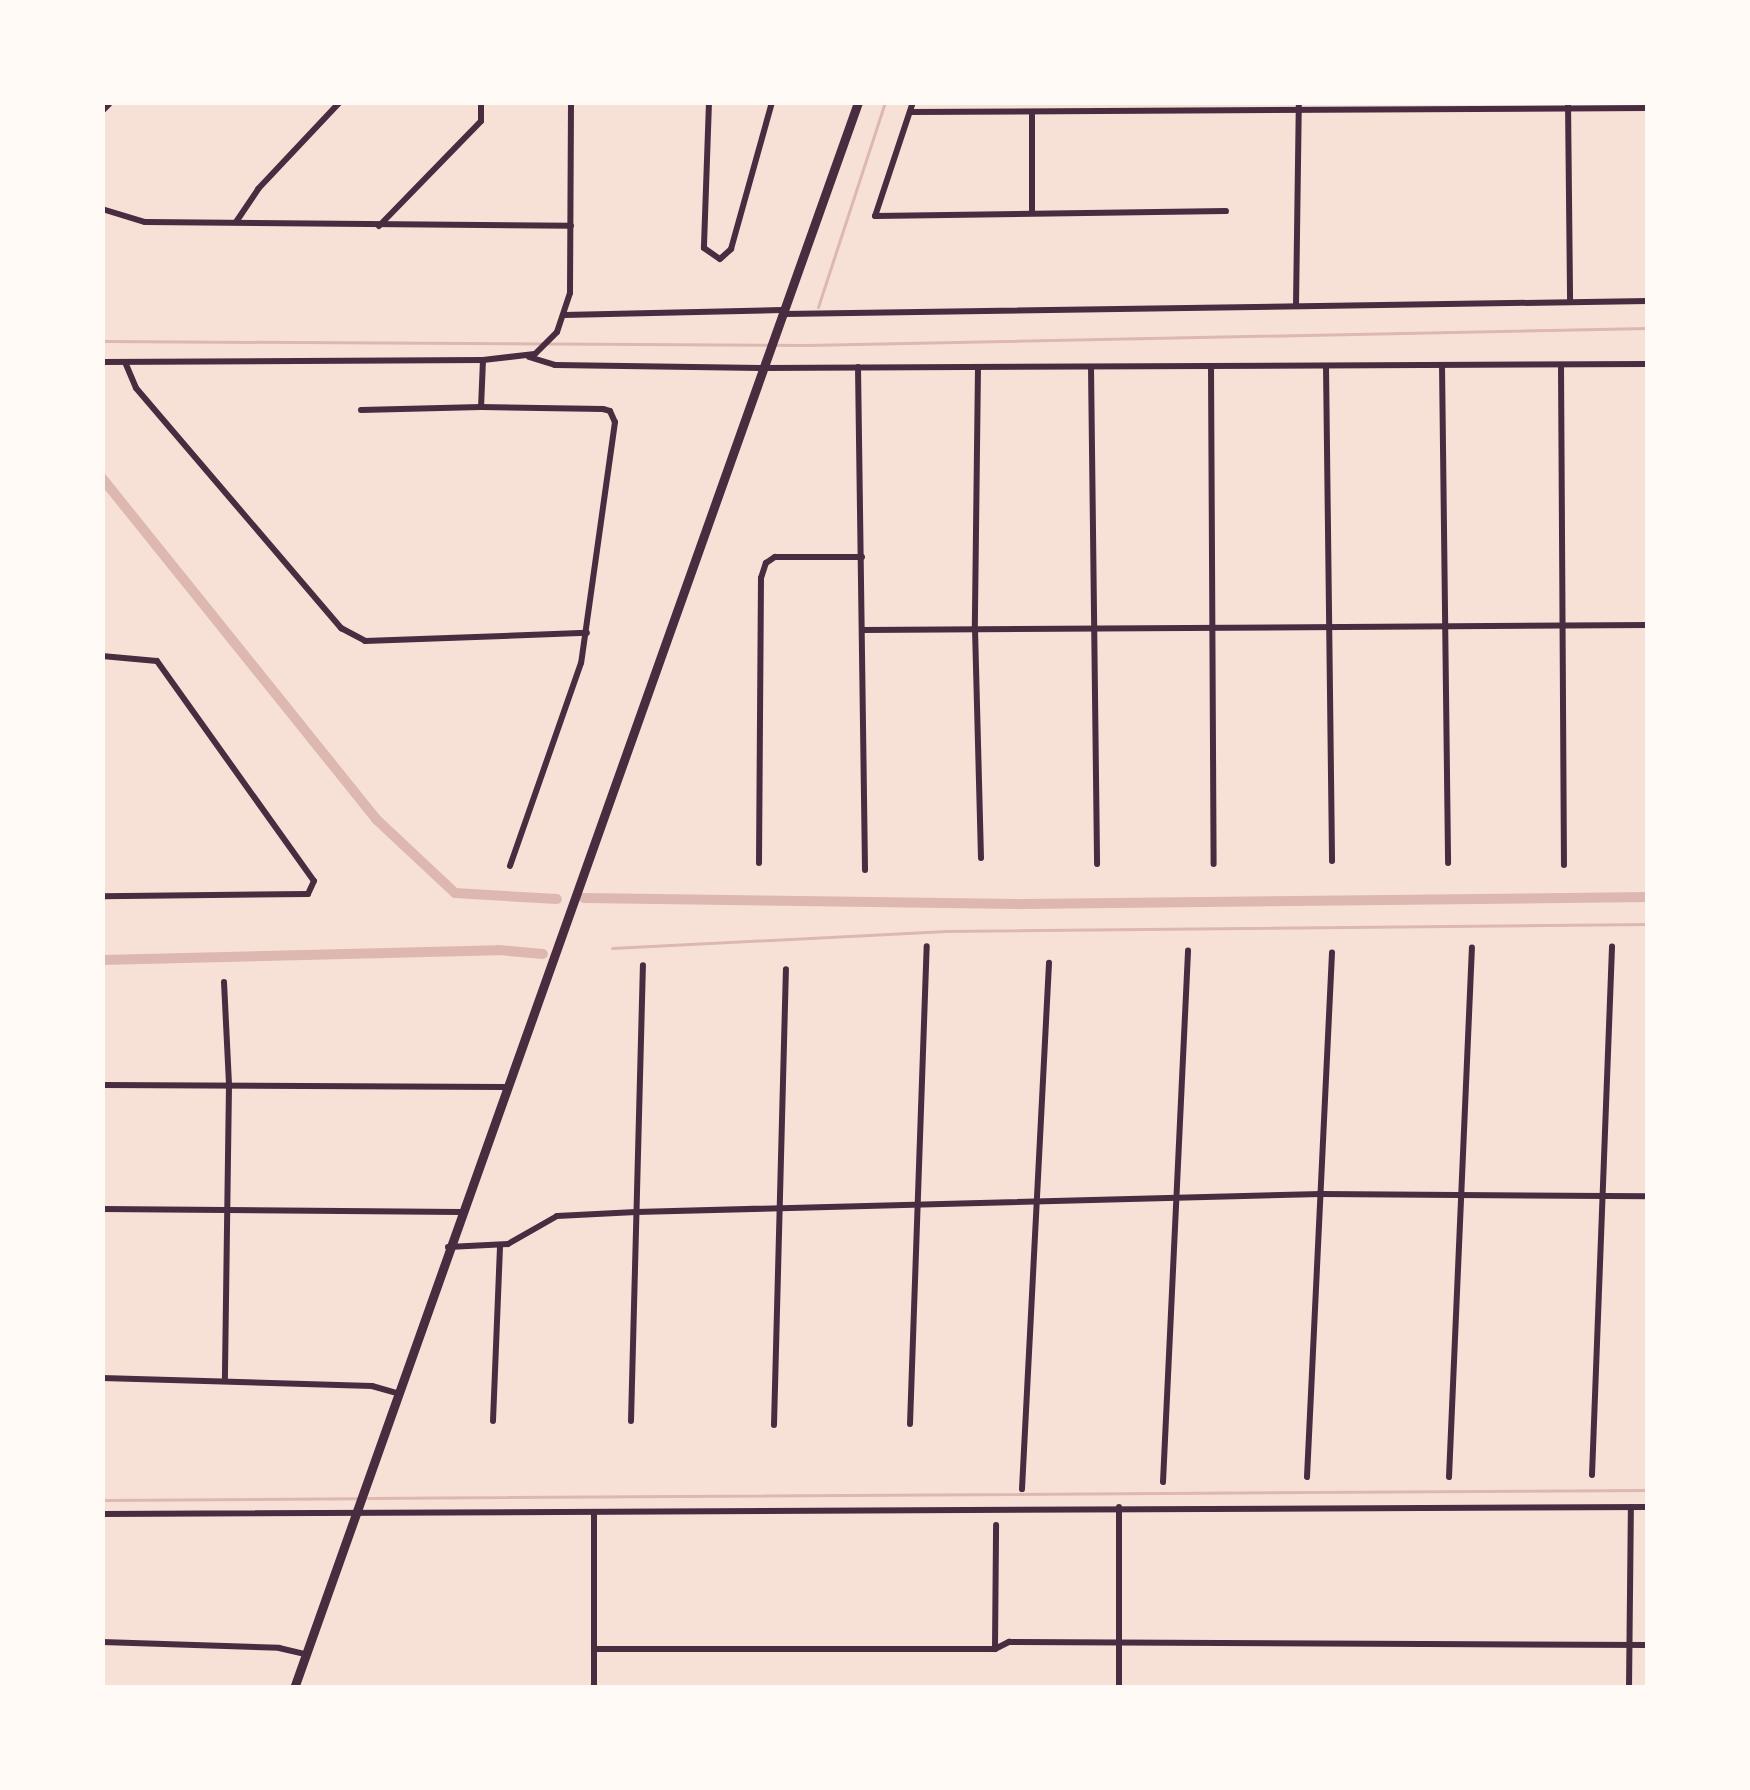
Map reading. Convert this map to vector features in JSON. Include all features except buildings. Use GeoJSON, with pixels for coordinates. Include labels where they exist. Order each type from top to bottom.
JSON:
{"type":"FeatureCollection","features":[{"type":"Feature","properties":{"kind":"main road"},"geometry":{"type":"LineString","coordinates":[[294,1688],[394,1391],[570,916],[858,102]]}},
{"type":"Feature","properties":{"kind":"street"},"geometry":{"type":"LineString","coordinates":[[236,222],[258,189],[340,102]]}},
{"type":"Feature","properties":{"kind":"street"},"geometry":{"type":"LineString","coordinates":[[379,226],[481,121],[481,102]]}},
{"type":"Feature","properties":{"kind":"street"},"geometry":{"type":"LineString","coordinates":[[532,355],[557,332],[570,293],[571,102]]}},
{"type":"Feature","properties":{"kind":"street"},"geometry":{"type":"LineString","coordinates":[[709,102],[704,248],[720,259],[730,249],[760,159],[772,102]]}},
{"type":"Feature","properties":{"kind":"street"},"geometry":{"type":"LineString","coordinates":[[913,102],[875,216],[1226,211]]}},
{"type":"Feature","properties":{"kind":"street"},"geometry":{"type":"LineString","coordinates":[[1568,105],[1570,302]]}},
{"type":"Feature","properties":{"kind":"street"},"geometry":{"type":"LineString","coordinates":[[1296,306],[1299,107]]}},
{"type":"Feature","properties":{"kind":"street"},"geometry":{"type":"LineString","coordinates":[[910,112],[1648,108]]}},
{"type":"Feature","properties":{"kind":"street"},"geometry":{"type":"LineString","coordinates":[[1032,114],[1032,213]]}},
{"type":"Feature","properties":{"kind":"street"},"geometry":{"type":"LineString","coordinates":[[102,209],[146,222],[571,226]]}},
{"type":"Feature","properties":{"kind":"street"},"geometry":{"type":"LineString","coordinates":[[563,315],[1648,301]]}},
{"type":"Feature","properties":{"kind":"street"},"geometry":{"type":"LineString","coordinates":[[102,362],[483,360],[532,355],[555,365],[761,368],[1648,364]]}},
{"type":"Feature","properties":{"kind":"street"},"geometry":{"type":"LineString","coordinates":[[481,407],[483,360]]}},
{"type":"Feature","properties":{"kind":"street"},"geometry":{"type":"LineString","coordinates":[[125,362],[136,388],[341,628],[365,641],[587,633]]}},
{"type":"Feature","properties":{"kind":"street"},"geometry":{"type":"LineString","coordinates":[[1442,365],[1448,863]]}},
{"type":"Feature","properties":{"kind":"street"},"geometry":{"type":"LineString","coordinates":[[1561,365],[1564,865]]}},
{"type":"Feature","properties":{"kind":"street"},"geometry":{"type":"LineString","coordinates":[[1211,366],[1214,864]]}},
{"type":"Feature","properties":{"kind":"street"},"geometry":{"type":"LineString","coordinates":[[1326,366],[1332,861]]}},
{"type":"Feature","properties":{"kind":"street"},"geometry":{"type":"LineString","coordinates":[[977,367],[975,629],[982,858]]}},
{"type":"Feature","properties":{"kind":"street"},"geometry":{"type":"LineString","coordinates":[[1091,367],[1097,864]]}},
{"type":"Feature","properties":{"kind":"street"},"geometry":{"type":"LineString","coordinates":[[858,368],[865,870]]}},
{"type":"Feature","properties":{"kind":"street"},"geometry":{"type":"LineString","coordinates":[[362,410],[610,411],[614,422],[581,663],[510,866]]}},
{"type":"Feature","properties":{"kind":"street"},"geometry":{"type":"LineString","coordinates":[[759,863],[761,578],[776,557],[862,557]]}},
{"type":"Feature","properties":{"kind":"street"},"geometry":{"type":"LineString","coordinates":[[863,630],[1648,625]]}},
{"type":"Feature","properties":{"kind":"street"},"geometry":{"type":"LineString","coordinates":[[102,656],[157,661],[314,881],[308,894],[102,896]]}},
{"type":"Feature","properties":{"kind":"street"},"geometry":{"type":"LineString","coordinates":[[910,1424],[927,946]]}},
{"type":"Feature","properties":{"kind":"street"},"geometry":{"type":"LineString","coordinates":[[1592,1475],[1612,946]]}},
{"type":"Feature","properties":{"kind":"street"},"geometry":{"type":"LineString","coordinates":[[1449,1477],[1472,947]]}},
{"type":"Feature","properties":{"kind":"street"},"geometry":{"type":"LineString","coordinates":[[1163,1482],[1188,952]]}},
{"type":"Feature","properties":{"kind":"street"},"geometry":{"type":"LineString","coordinates":[[1307,1478],[1332,953]]}},
{"type":"Feature","properties":{"kind":"street"},"geometry":{"type":"LineString","coordinates":[[1022,1489],[1049,963]]}},
{"type":"Feature","properties":{"kind":"street"},"geometry":{"type":"LineString","coordinates":[[631,1420],[644,965]]}},
{"type":"Feature","properties":{"kind":"street"},"geometry":{"type":"LineString","coordinates":[[774,1425],[786,969]]}},
{"type":"Feature","properties":{"kind":"street"},"geometry":{"type":"LineString","coordinates":[[224,982],[229,1085],[225,1380]]}},
{"type":"Feature","properties":{"kind":"street"},"geometry":{"type":"LineString","coordinates":[[102,1085],[504,1087]]}},
{"type":"Feature","properties":{"kind":"street"},"geometry":{"type":"LineString","coordinates":[[448,1246],[500,1244],[557,1216],[636,1212],[1321,1194],[1648,1196]]}},
{"type":"Feature","properties":{"kind":"street"},"geometry":{"type":"LineString","coordinates":[[102,1208],[434,1209],[447,1210],[458,1218]]}},
{"type":"Feature","properties":{"kind":"street"},"geometry":{"type":"LineString","coordinates":[[493,1421],[500,1244]]}},
{"type":"Feature","properties":{"kind":"street"},"geometry":{"type":"LineString","coordinates":[[102,1378],[372,1386],[394,1391]]}},
{"type":"Feature","properties":{"kind":"street"},"geometry":{"type":"LineString","coordinates":[[1119,1507],[1119,1688]]}},
{"type":"Feature","properties":{"kind":"street"},"geometry":{"type":"LineString","coordinates":[[1629,1688],[1631,1507]]}},
{"type":"Feature","properties":{"kind":"street"},"geometry":{"type":"LineString","coordinates":[[102,1514],[1648,1507]]}},
{"type":"Feature","properties":{"kind":"street"},"geometry":{"type":"LineString","coordinates":[[594,1510],[594,1688]]}},
{"type":"Feature","properties":{"kind":"street"},"geometry":{"type":"LineString","coordinates":[[995,1649],[996,1525]]}},
{"type":"Feature","properties":{"kind":"street"},"geometry":{"type":"LineString","coordinates":[[102,1642],[279,1648],[305,1654]]}},
{"type":"Feature","properties":{"kind":"street"},"geometry":{"type":"LineString","coordinates":[[594,1649],[995,1649],[1009,1642],[1648,1645]]}},
{"type":"Feature","properties":{"kind":"waterway"},"geometry":{"type":"LineString","coordinates":[[818,307],[885,102]]}},
{"type":"Feature","properties":{"kind":"waterway"},"geometry":{"type":"LineString","coordinates":[[102,341],[807,345],[1648,328]]}},
{"type":"Feature","properties":{"kind":"waterway"},"geometry":{"type":"LineString","coordinates":[[102,478],[376,819],[455,893],[557,899]]}},
{"type":"Feature","properties":{"kind":"waterway"},"geometry":{"type":"LineString","coordinates":[[584,898],[1023,904],[1648,897]]}},
{"type":"Feature","properties":{"kind":"waterway"},"geometry":{"type":"LineString","coordinates":[[612,948],[947,931],[1648,924]]}},
{"type":"Feature","properties":{"kind":"waterway"},"geometry":{"type":"LineString","coordinates":[[102,960],[498,950],[543,954]]}},
{"type":"Feature","properties":{"kind":"waterway"},"geometry":{"type":"LineString","coordinates":[[368,1498],[1648,1490]]}},
{"type":"Feature","properties":{"kind":"waterway"},"geometry":{"type":"LineString","coordinates":[[102,1500],[358,1498]]}}]}
